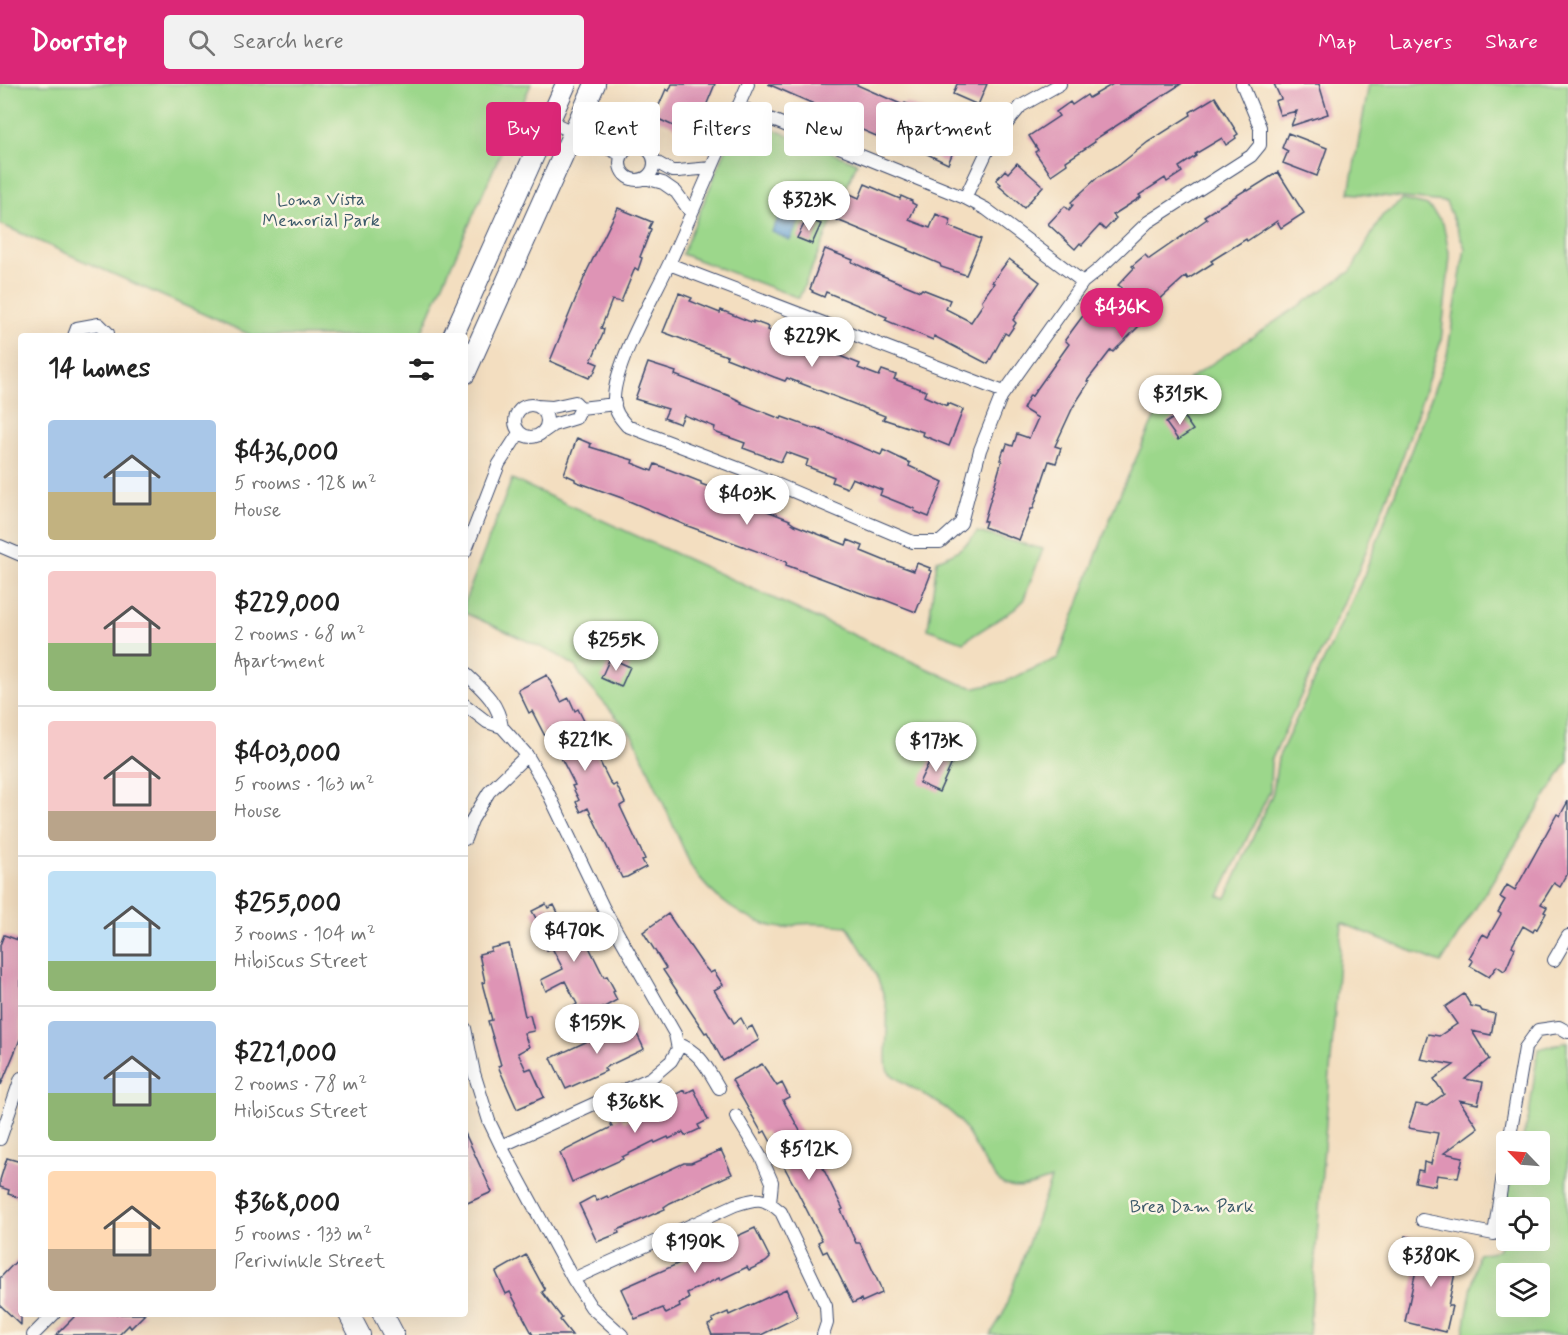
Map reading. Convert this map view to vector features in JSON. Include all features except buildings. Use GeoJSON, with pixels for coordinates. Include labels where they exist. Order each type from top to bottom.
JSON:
{"type":"FeatureCollection","features":[{"type":"Feature","properties":{"kind":"main road"},"geometry":{"type":"LineString","coordinates":[[558,102],[566,84]]}},
{"type":"Feature","properties":{"kind":"main road"},"geometry":{"type":"LineString","coordinates":[[587,102],[595,84]]}},
{"type":"Feature","properties":{"kind":"main road"},"geometry":{"type":"LineString","coordinates":[[468,367],[573,132]]}},
{"type":"Feature","properties":{"kind":"main road"},"geometry":{"type":"LineString","coordinates":[[454,333],[533,156]]}},
{"type":"Feature","properties":{"kind":"main road"},"geometry":{"type":"LineString","coordinates":[[351,1317],[360,1335]]}},
{"type":"Feature","properties":{"kind":"main road"},"geometry":{"type":"LineString","coordinates":[[385,1317],[394,1335]]}},
{"type":"Feature","properties":{"kind":"street"},"geometry":{"type":"LineString","coordinates":[[740,102],[748,84]]}},
{"type":"Feature","properties":{"kind":"street"},"geometry":{"type":"LineString","coordinates":[[965,198],[991,143],[1021,106],[1060,84]]}},
{"type":"Feature","properties":{"kind":"street"},"geometry":{"type":"LineString","coordinates":[[716,156],[616,381],[616,415],[627,426],[743,470],[913,542],[940,542],[961,523],[980,450],[1004,392],[1083,282],[1149,222],[1251,156],[1260,146],[1260,127],[1242,84]]}},
{"type":"Feature","properties":{"kind":"street"},"geometry":{"type":"LineString","coordinates":[[772,120],[987,209],[1083,282]]}},
{"type":"Feature","properties":{"kind":"street"},"geometry":{"type":"LineString","coordinates":[[561,126],[573,132]]}},
{"type":"Feature","properties":{"kind":"street"},"geometry":{"type":"LineString","coordinates":[[622,156],[620,165],[628,177],[637,180],[645,178],[663,183],[676,192],[691,213]]}},
{"type":"Feature","properties":{"kind":"street"},"geometry":{"type":"LineString","coordinates":[[645,178],[652,170],[654,161],[652,156]]}},
{"type":"Feature","properties":{"kind":"street"},"geometry":{"type":"LineString","coordinates":[[654,161],[672,171],[711,168]]}},
{"type":"Feature","properties":{"kind":"street"},"geometry":{"type":"LineString","coordinates":[[669,264],[1004,392]]}},
{"type":"Feature","properties":{"kind":"street"},"geometry":{"type":"LineString","coordinates":[[75,333],[77,328],[99,324],[108,333]]}},
{"type":"Feature","properties":{"kind":"street"},"geometry":{"type":"LineString","coordinates":[[575,402],[581,408],[576,418],[553,425],[539,435],[529,438],[519,433],[514,422],[516,414],[525,406],[552,407],[575,402]]}},
{"type":"Feature","properties":{"kind":"street"},"geometry":{"type":"LineString","coordinates":[[581,408],[615,404]]}},
{"type":"Feature","properties":{"kind":"street"},"geometry":{"type":"LineString","coordinates":[[537,406],[546,416],[546,428],[543,432]]}},
{"type":"Feature","properties":{"kind":"street"},"geometry":{"type":"LineString","coordinates":[[468,544],[499,464],[519,433]]}},
{"type":"Feature","properties":{"kind":"street"},"geometry":{"type":"LineString","coordinates":[[0,546],[18,554]]}},
{"type":"Feature","properties":{"kind":"street"},"geometry":{"type":"LineString","coordinates":[[468,676],[495,703],[500,712],[502,727]]}},
{"type":"Feature","properties":{"kind":"street"},"geometry":{"type":"LineString","coordinates":[[468,704],[478,697],[480,688]]}},
{"type":"Feature","properties":{"kind":"street"},"geometry":{"type":"LineString","coordinates":[[468,707],[487,722],[502,727],[527,755],[543,782],[604,909],[675,1034],[678,1049],[670,1061],[651,1077],[501,1146]]}},
{"type":"Feature","properties":{"kind":"street"},"geometry":{"type":"LineString","coordinates":[[468,831],[489,792],[527,755]]}},
{"type":"Feature","properties":{"kind":"street"},"geometry":{"type":"LineString","coordinates":[[1554,960],[1568,936]]}},
{"type":"Feature","properties":{"kind":"street"},"geometry":{"type":"LineString","coordinates":[[1511,1131],[1525,1048],[1538,1030],[1559,1027],[1568,1032]]}},
{"type":"Feature","properties":{"kind":"street"},"geometry":{"type":"LineString","coordinates":[[468,1043],[474,1073],[489,1121],[501,1146],[573,1279],[591,1307],[622,1335]]}},
{"type":"Feature","properties":{"kind":"street"},"geometry":{"type":"LineString","coordinates":[[677,1043],[693,1050],[703,1060],[719,1088]]}},
{"type":"Feature","properties":{"kind":"street"},"geometry":{"type":"LineString","coordinates":[[0,1139],[18,1087]]}},
{"type":"Feature","properties":{"kind":"street"},"geometry":{"type":"LineString","coordinates":[[736,1116],[762,1159],[772,1182],[770,1203]]}},
{"type":"Feature","properties":{"kind":"street"},"geometry":{"type":"LineString","coordinates":[[1422,1220],[1494,1234],[1502,1185]]}},
{"type":"Feature","properties":{"kind":"street"},"geometry":{"type":"LineString","coordinates":[[573,1279],[735,1205],[756,1198],[770,1203],[781,1212],[826,1306],[827,1323],[823,1335]]}},
{"type":"Feature","properties":{"kind":"street"},"geometry":{"type":"LineString","coordinates":[[33,1335],[51,1317]]}},
{"type":"Feature","properties":{"kind":"green space","name":"Loma Vista Memorial Park"},"geometry":{"type":"Polygon","coordinates":[[[0,84],[531,84],[523,102],[486,102],[486,156],[499,156],[421,333],[246,333],[0,224],[0,84]]]}},
{"type":"Feature","properties":{"kind":"green space","name":"Brea Dam Park"},"geometry":{"type":"Polygon","coordinates":[[[1369,84],[1568,84],[1568,761],[1441,963],[1342,923],[1309,1335],[990,1335],[1003,1314],[1051,1179],[1021,1188],[1003,1184],[992,1173],[959,1120],[941,1105],[888,1071],[885,1000],[872,967],[847,926],[806,923],[785,928],[769,925],[743,915],[718,898],[691,866],[634,737],[583,679],[575,666],[556,654],[468,614],[468,593],[512,479],[961,684],[976,688],[1006,681],[1058,658],[1116,503],[1157,412],[1189,379],[1351,271],[1382,216],[1403,200],[1428,206],[1443,223],[1450,257],[1441,341],[1404,453],[1359,569],[1271,761],[1270,791],[1219,896],[1226,898],[1273,792],[1278,758],[1365,573],[1447,355],[1465,248],[1446,202],[1349,193],[1369,84]]]}},
{"type":"Feature","properties":{"kind":"green space"},"geometry":{"type":"Polygon","coordinates":[[[772,129],[784,134],[784,156],[840,156],[857,163],[799,298],[682,254],[723,156],[772,156],[772,129]]]}},
{"type":"Feature","properties":{"kind":"green space"},"geometry":{"type":"Polygon","coordinates":[[[977,532],[1043,549],[1023,601],[1015,609],[963,642],[928,629],[937,560],[969,542],[977,532]]]}},
{"type":"Feature","properties":{"kind":"green space"},"geometry":{"type":"Polygon","coordinates":[[[1567,1042],[1568,1335],[1463,1335],[1478,1254],[1496,1251],[1550,1251],[1550,1197],[1507,1197],[1510,1185],[1550,1185],[1550,1131],[1525,1131],[1538,1049],[1567,1042]]]}},
{"type":"Feature","properties":{"kind":"water"},"geometry":{"type":"Polygon","coordinates":[[[787,200],[805,209],[790,240],[772,232],[787,200]]]}}]}
